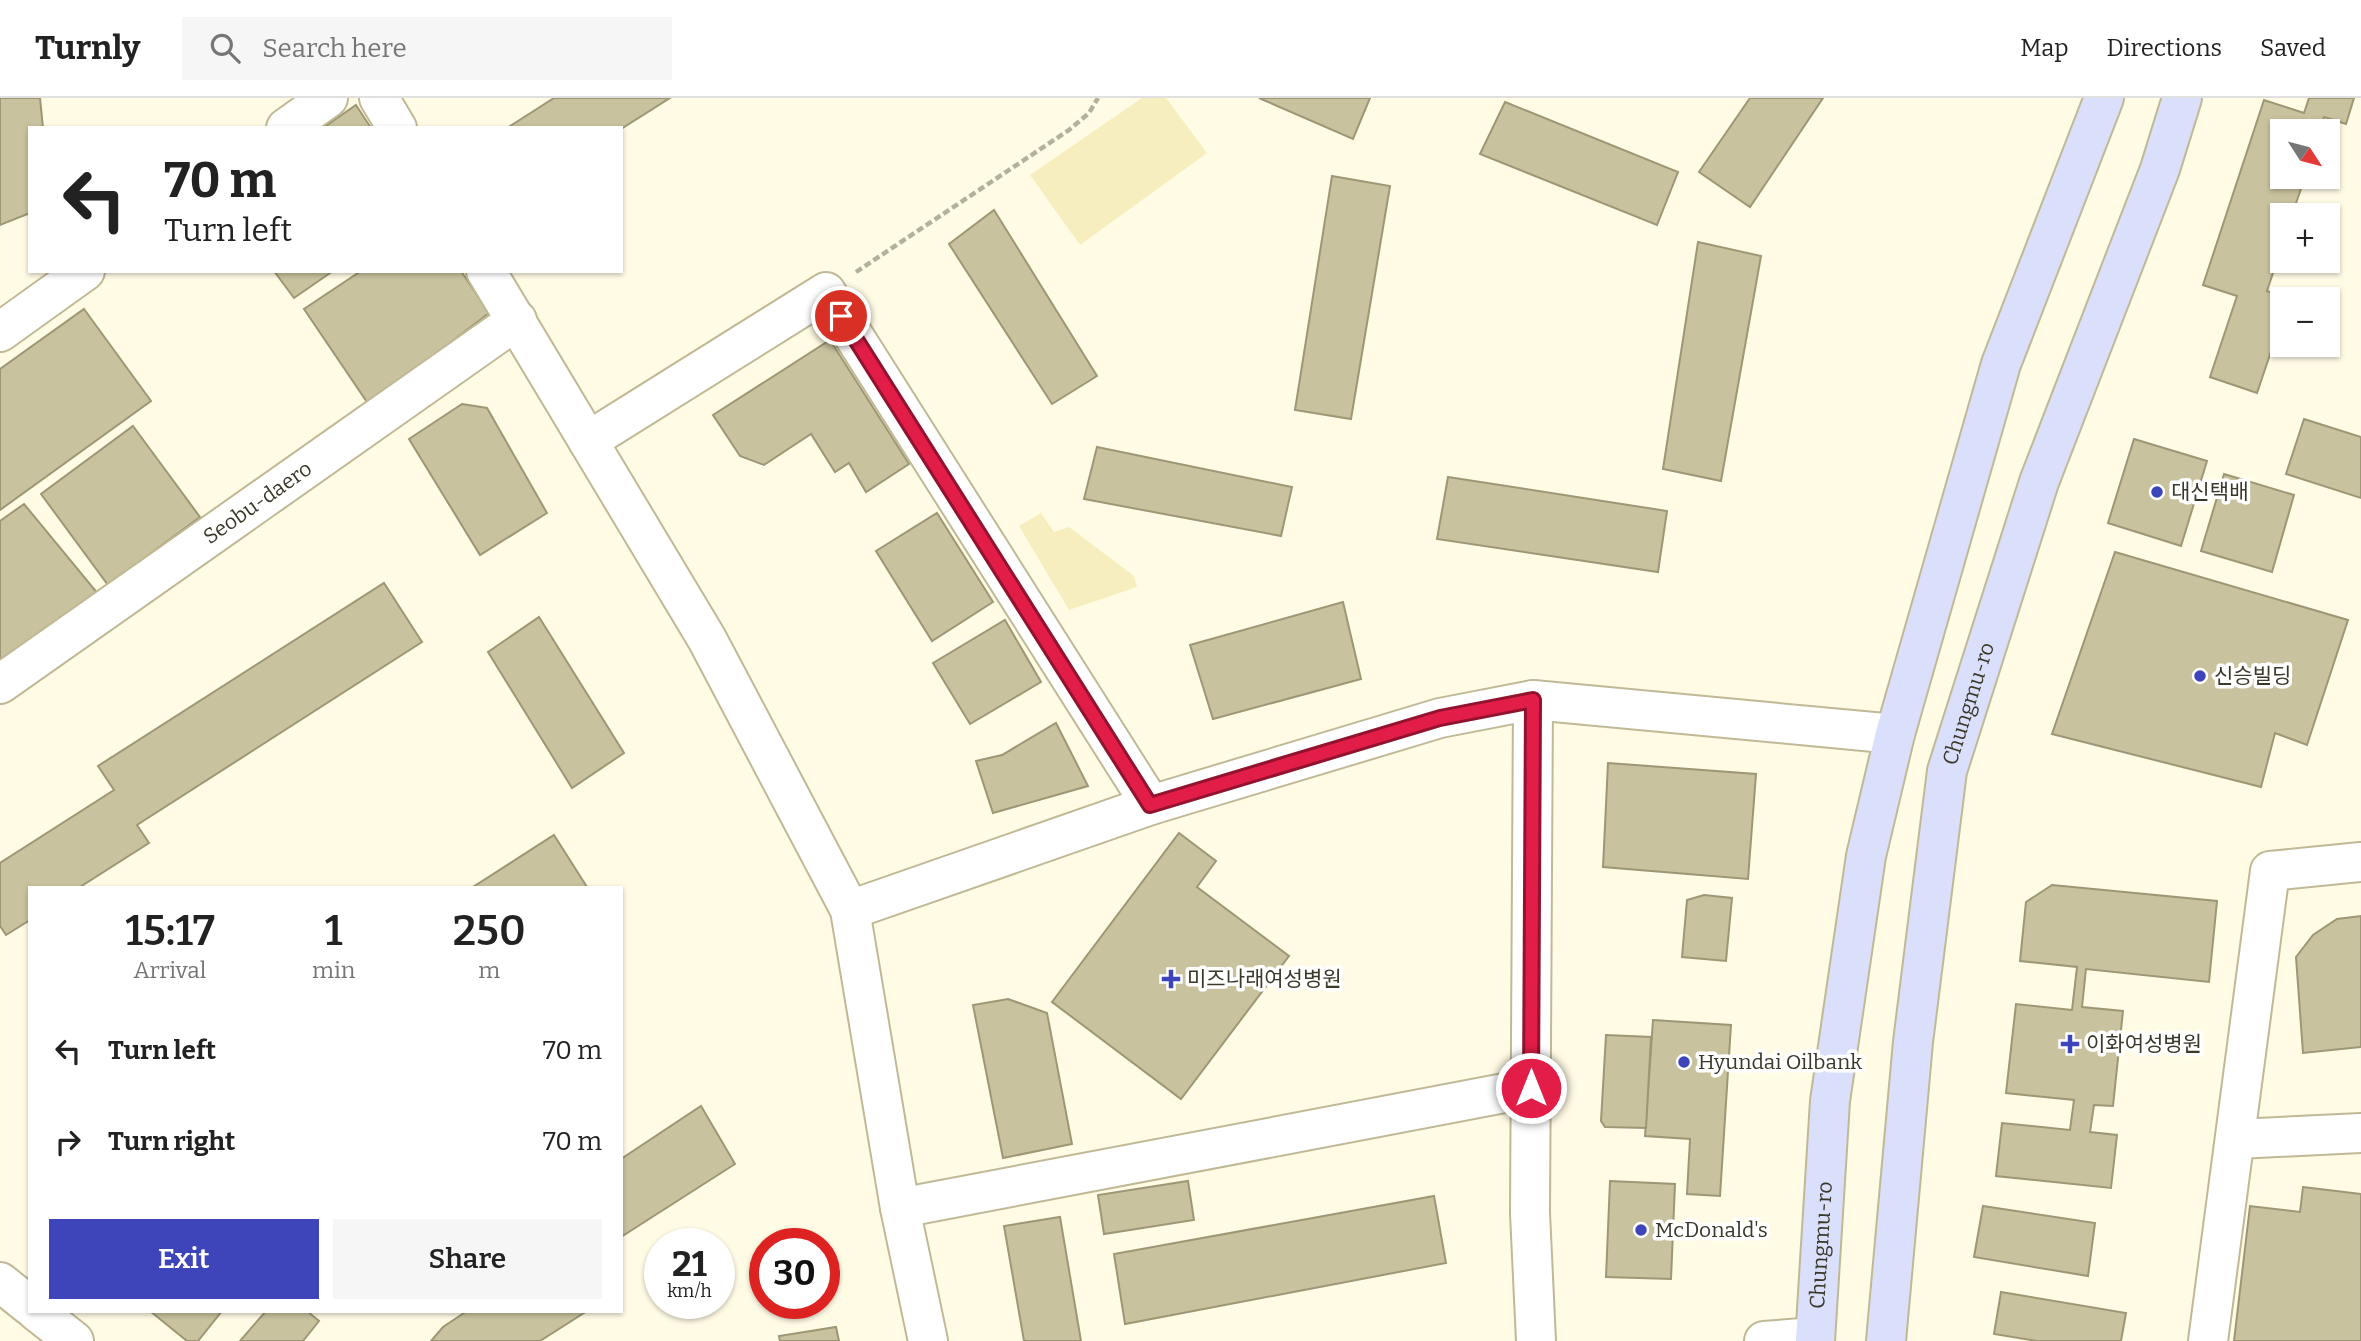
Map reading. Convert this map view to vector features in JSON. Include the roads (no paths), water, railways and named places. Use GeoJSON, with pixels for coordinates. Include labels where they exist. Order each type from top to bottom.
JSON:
{"type":"FeatureCollection","features":[{"type":"Feature","properties":{"kind":"main road","name":"Chungmu-ro"},"geometry":{"type":"LineString","coordinates":[[1815,1339],[1830,1101],[1866,856],[1895,734],[2001,364],[2104,98]]}},
{"type":"Feature","properties":{"kind":"main road","name":"Chungmu-ro"},"geometry":{"type":"LineString","coordinates":[[1886,1341],[1913,1042],[1947,771],[2039,482],[2160,169],[2182,98]]}},
{"type":"Feature","properties":{"kind":"street"},"geometry":{"type":"LineString","coordinates":[[289,126],[328,98]]}},
{"type":"Feature","properties":{"kind":"street"},"geometry":{"type":"LineString","coordinates":[[379,98],[396,126]]}},
{"type":"Feature","properties":{"kind":"street"},"geometry":{"type":"LineString","coordinates":[[0,332],[82,273]]}},
{"type":"Feature","properties":{"kind":"street"},"geometry":{"type":"LineString","coordinates":[[487,273],[707,639],[850,910],[900,1208],[928,1341]]}},
{"type":"Feature","properties":{"kind":"street"},"geometry":{"type":"LineString","coordinates":[[588,441],[826,292],[1150,805]]}},
{"type":"Feature","properties":{"kind":"street","name":"Seobu-daero"},"geometry":{"type":"LineString","coordinates":[[0,684],[517,320]]}},
{"type":"Feature","properties":{"kind":"street"},"geometry":{"type":"LineString","coordinates":[[850,910],[1150,805],[1440,718],[1533,700],[1895,734]]}},
{"type":"Feature","properties":{"kind":"street"},"geometry":{"type":"LineString","coordinates":[[1533,700],[1530,1213],[1536,1341]]}},
{"type":"Feature","properties":{"kind":"street"},"geometry":{"type":"LineString","coordinates":[[2208,1341],[2237,1139],[2270,872],[2361,862]]}},
{"type":"Feature","properties":{"kind":"street"},"geometry":{"type":"LineString","coordinates":[[900,1208],[1531,1088]]}},
{"type":"Feature","properties":{"kind":"street"},"geometry":{"type":"LineString","coordinates":[[2237,1139],[2361,1133]]}},
{"type":"Feature","properties":{"kind":"street"},"geometry":{"type":"LineString","coordinates":[[0,1282],[28,1304]]}},
{"type":"Feature","properties":{"kind":"street"},"geometry":{"type":"LineString","coordinates":[[39,1313],[74,1341]]}},
{"type":"Feature","properties":{"kind":"street"},"geometry":{"type":"LineString","coordinates":[[1764,1341],[1815,1339]]}},
{"type":"Feature","properties":{"kind":"place","name":"대신택배"},"geometry":{"type":"Point","coordinates":[2157,492]}},
{"type":"Feature","properties":{"kind":"place","name":"신승빌딩"},"geometry":{"type":"Point","coordinates":[2200,676]}},
{"type":"Feature","properties":{"kind":"place","name":"미즈나래여성병원"},"geometry":{"type":"Point","coordinates":[1171,979]}},
{"type":"Feature","properties":{"kind":"place","name":"이화여성병원"},"geometry":{"type":"Point","coordinates":[2070,1044]}},
{"type":"Feature","properties":{"kind":"place","name":"Hyundai Oilbank"},"geometry":{"type":"Point","coordinates":[1684,1062]}},
{"type":"Feature","properties":{"kind":"place","name":"McDonald's"},"geometry":{"type":"Point","coordinates":[1641,1230]}}]}
